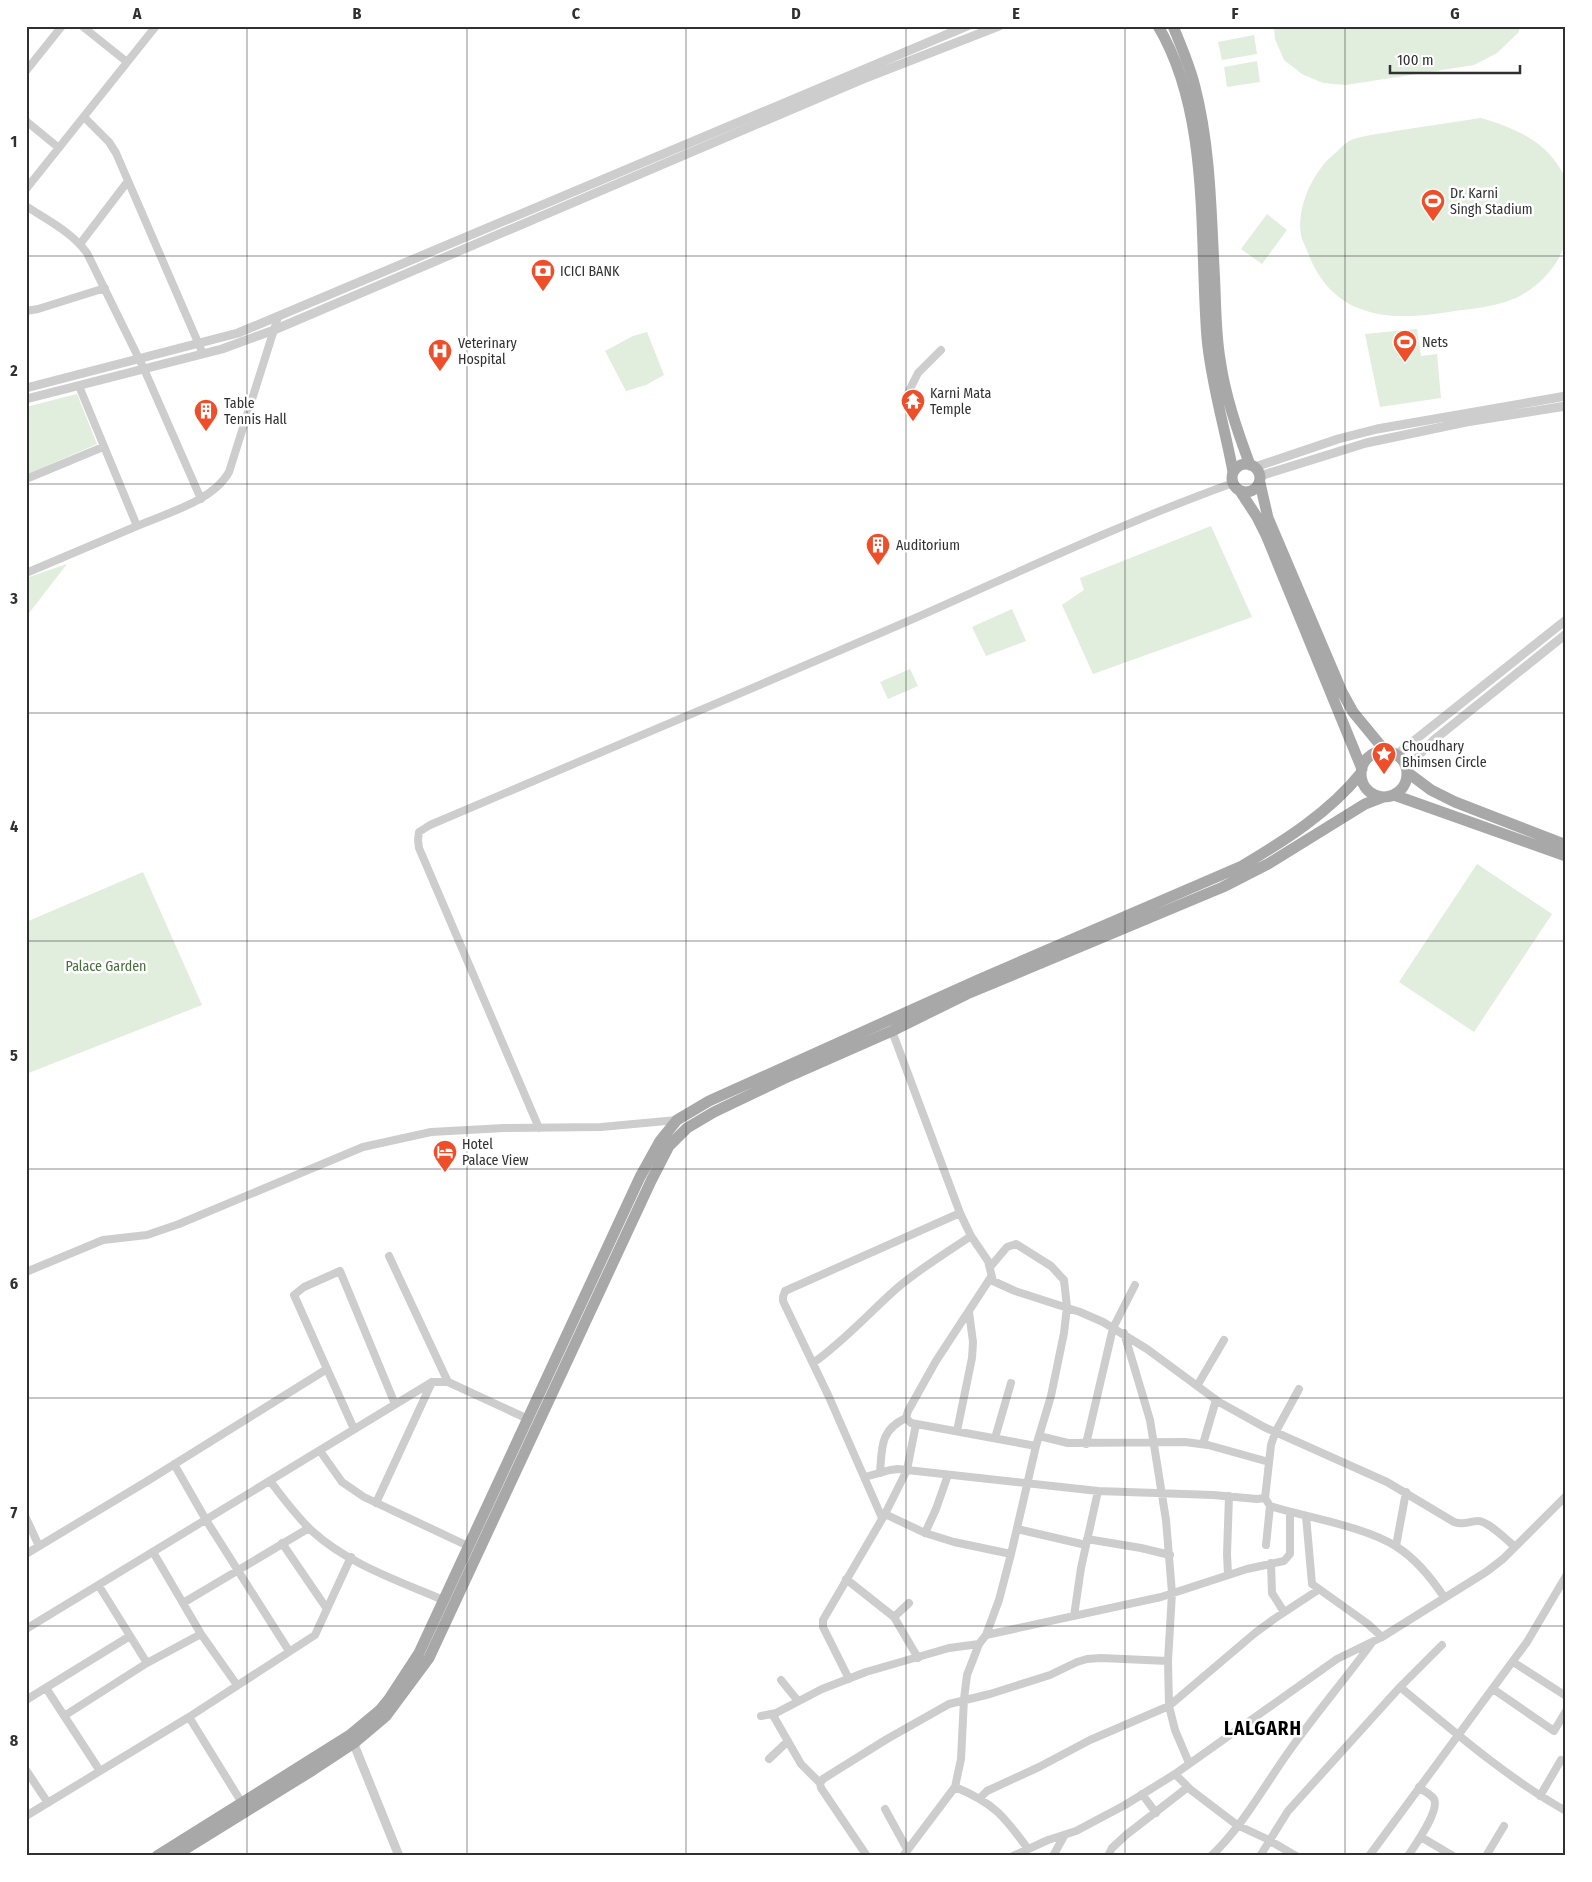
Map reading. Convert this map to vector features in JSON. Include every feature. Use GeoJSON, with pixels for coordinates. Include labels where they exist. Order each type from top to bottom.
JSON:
{"type":"FeatureCollection","features":[{"type":"Feature","properties":{"kind":"main road"},"geometry":{"type":"LineString","coordinates":[[1158,26],[1176,61],[1187,99],[1199,187],[1207,341],[1236,482],[1266,535],[1361,771],[1364,786],[1369,792],[1388,796],[1566,856]]}},
{"type":"Feature","properties":{"kind":"main road"},"geometry":{"type":"LineString","coordinates":[[1173,26],[1185,57],[1198,101],[1204,131],[1211,206],[1217,333],[1220,360],[1237,431],[1256,473],[1268,518],[1342,692],[1353,712],[1391,754],[1402,761],[1406,770],[1431,790],[1455,802],[1566,845]]}},
{"type":"Feature","properties":{"kind":"main road"},"geometry":{"type":"LineString","coordinates":[[1236,482],[1238,467],[1244,464],[1256,473]]}},
{"type":"Feature","properties":{"kind":"main road"},"geometry":{"type":"LineString","coordinates":[[1236,482],[1248,492],[1256,489],[1256,473]]}},
{"type":"Feature","properties":{"kind":"main road"},"geometry":{"type":"LineString","coordinates":[[174,1856],[314,1770],[352,1739],[389,1699],[419,1653],[640,1176],[660,1141],[677,1120],[709,1102],[978,980],[1242,866],[1275,846],[1338,799],[1372,755],[1391,754]]}},
{"type":"Feature","properties":{"kind":"main road"},"geometry":{"type":"LineString","coordinates":[[157,1856],[242,1803],[352,1739],[386,1716],[428,1658],[647,1189],[670,1146],[687,1128],[714,1112],[783,1079],[892,1032],[968,994],[1223,887],[1268,864],[1350,813],[1402,788],[1405,782],[1406,770]]}},
{"type":"Feature","properties":{"kind":"street"},"geometry":{"type":"LineString","coordinates":[[28,66],[62,26]]}},
{"type":"Feature","properties":{"kind":"street"},"geometry":{"type":"LineString","coordinates":[[82,26],[127,62]]}},
{"type":"Feature","properties":{"kind":"street"},"geometry":{"type":"LineString","coordinates":[[26,189],[85,118],[156,26]]}},
{"type":"Feature","properties":{"kind":"street"},"geometry":{"type":"LineString","coordinates":[[26,400],[79,386],[199,344],[238,333],[967,26]]}},
{"type":"Feature","properties":{"kind":"street"},"geometry":{"type":"LineString","coordinates":[[26,388],[142,364],[204,354],[274,330],[863,79],[999,26]]}},
{"type":"Feature","properties":{"kind":"street"},"geometry":{"type":"LineString","coordinates":[[85,118],[110,142],[116,153],[204,354]]}},
{"type":"Feature","properties":{"kind":"street"},"geometry":{"type":"LineString","coordinates":[[26,122],[59,148]]}},
{"type":"Feature","properties":{"kind":"street"},"geometry":{"type":"LineString","coordinates":[[80,244],[128,181]]}},
{"type":"Feature","properties":{"kind":"street"},"geometry":{"type":"LineString","coordinates":[[26,206],[70,235],[87,253],[142,364],[201,498]]}},
{"type":"Feature","properties":{"kind":"street"},"geometry":{"type":"LineString","coordinates":[[26,311],[105,288]]}},
{"type":"Feature","properties":{"kind":"street"},"geometry":{"type":"LineString","coordinates":[[26,573],[201,498],[215,490],[229,472],[278,317]]}},
{"type":"Feature","properties":{"kind":"street"},"geometry":{"type":"LineString","coordinates":[[907,394],[918,373],[940,350]]}},
{"type":"Feature","properties":{"kind":"street"},"geometry":{"type":"LineString","coordinates":[[79,386],[137,526]]}},
{"type":"Feature","properties":{"kind":"street"},"geometry":{"type":"LineString","coordinates":[[1256,473],[1338,440],[1377,429],[1566,396]]}},
{"type":"Feature","properties":{"kind":"street"},"geometry":{"type":"LineString","coordinates":[[1256,473],[1366,443],[1466,422],[1566,406]]}},
{"type":"Feature","properties":{"kind":"street"},"geometry":{"type":"LineString","coordinates":[[26,479],[104,447]]}},
{"type":"Feature","properties":{"kind":"street"},"geometry":{"type":"LineString","coordinates":[[539,1128],[419,848],[419,832],[430,824],[906,622],[1035,564],[1201,494],[1236,482]]}},
{"type":"Feature","properties":{"kind":"street"},"geometry":{"type":"LineString","coordinates":[[1391,754],[1566,620]]}},
{"type":"Feature","properties":{"kind":"street"},"geometry":{"type":"LineString","coordinates":[[1406,770],[1434,739],[1566,634]]}},
{"type":"Feature","properties":{"kind":"street"},"geometry":{"type":"LineString","coordinates":[[892,1032],[960,1213],[971,1236],[990,1266],[991,1277],[997,1284],[1067,1307],[1124,1333],[1168,1363],[1216,1400],[1275,1432],[1367,1472],[1406,1492],[1454,1522],[1462,1525],[1484,1522],[1515,1547]]}},
{"type":"Feature","properties":{"kind":"street"},"geometry":{"type":"LineString","coordinates":[[26,1272],[103,1240],[148,1234],[178,1224],[363,1147],[431,1132],[601,1128],[677,1120]]}},
{"type":"Feature","properties":{"kind":"street"},"geometry":{"type":"LineString","coordinates":[[960,1213],[785,1291],[783,1301],[884,1516],[954,1542],[1012,1554]]}},
{"type":"Feature","properties":{"kind":"street"},"geometry":{"type":"LineString","coordinates":[[813,1363],[832,1350],[898,1287],[971,1236]]}},
{"type":"Feature","properties":{"kind":"street"},"geometry":{"type":"LineString","coordinates":[[885,1809],[905,1853],[955,1787],[961,1759],[964,1700],[968,1675],[979,1644],[986,1635],[999,1600],[1012,1554],[1064,1333],[1067,1307],[1064,1280],[1051,1266],[1016,1244],[1007,1247],[990,1266]]}},
{"type":"Feature","properties":{"kind":"street"},"geometry":{"type":"LineString","coordinates":[[389,1256],[448,1382]]}},
{"type":"Feature","properties":{"kind":"street"},"geometry":{"type":"LineString","coordinates":[[354,1429],[294,1295],[304,1287],[340,1271],[395,1404]]}},
{"type":"Feature","properties":{"kind":"street"},"geometry":{"type":"LineString","coordinates":[[880,1473],[884,1438],[892,1426],[906,1418],[936,1361],[991,1277]]}},
{"type":"Feature","properties":{"kind":"street"},"geometry":{"type":"LineString","coordinates":[[1086,1444],[1113,1328],[1135,1285]]}},
{"type":"Feature","properties":{"kind":"street"},"geometry":{"type":"LineString","coordinates":[[957,1431],[972,1358],[973,1342],[969,1312]]}},
{"type":"Feature","properties":{"kind":"street"},"geometry":{"type":"LineString","coordinates":[[1124,1333],[1150,1420],[1162,1492],[1170,1555],[1172,1594],[1168,1660],[1169,1706],[1175,1730],[1189,1763]]}},
{"type":"Feature","properties":{"kind":"street"},"geometry":{"type":"LineString","coordinates":[[1196,1386],[1224,1340]]}},
{"type":"Feature","properties":{"kind":"street"},"geometry":{"type":"LineString","coordinates":[[26,1554],[327,1369]]}},
{"type":"Feature","properties":{"kind":"street"},"geometry":{"type":"LineString","coordinates":[[26,1629],[432,1382],[448,1382],[528,1418]]}},
{"type":"Feature","properties":{"kind":"street"},"geometry":{"type":"LineString","coordinates":[[376,1503],[432,1382]]}},
{"type":"Feature","properties":{"kind":"street"},"geometry":{"type":"LineString","coordinates":[[995,1438],[1011,1383]]}},
{"type":"Feature","properties":{"kind":"street"},"geometry":{"type":"LineString","coordinates":[[1266,1545],[1270,1506],[1265,1498],[1271,1445],[1275,1432],[1300,1389]]}},
{"type":"Feature","properties":{"kind":"street"},"geometry":{"type":"LineString","coordinates":[[1202,1444],[1216,1400]]}},
{"type":"Feature","properties":{"kind":"street"},"geometry":{"type":"LineString","coordinates":[[906,1418],[911,1423],[1036,1446]]}},
{"type":"Feature","properties":{"kind":"street"},"geometry":{"type":"LineString","coordinates":[[849,1679],[822,1624],[884,1516],[906,1470],[916,1424]]}},
{"type":"Feature","properties":{"kind":"street"},"geometry":{"type":"LineString","coordinates":[[1039,1436],[1068,1443],[1086,1444],[1185,1442],[1202,1444],[1269,1462]]}},
{"type":"Feature","properties":{"kind":"street"},"geometry":{"type":"LineString","coordinates":[[320,1451],[342,1482],[364,1497],[468,1546]]}},
{"type":"Feature","properties":{"kind":"street"},"geometry":{"type":"LineString","coordinates":[[174,1464],[206,1520],[289,1651]]}},
{"type":"Feature","properties":{"kind":"street"},"geometry":{"type":"LineString","coordinates":[[865,1477],[890,1470],[906,1470],[1098,1491],[1162,1492],[1265,1498]]}},
{"type":"Feature","properties":{"kind":"street"},"geometry":{"type":"LineString","coordinates":[[926,1533],[948,1475]]}},
{"type":"Feature","properties":{"kind":"street"},"geometry":{"type":"LineString","coordinates":[[270,1481],[286,1504],[309,1528],[351,1557],[370,1568],[443,1600]]}},
{"type":"Feature","properties":{"kind":"street"},"geometry":{"type":"LineString","coordinates":[[1074,1616],[1086,1542],[1098,1491]]}},
{"type":"Feature","properties":{"kind":"street"},"geometry":{"type":"LineString","coordinates":[[1396,1546],[1406,1492]]}},
{"type":"Feature","properties":{"kind":"street"},"geometry":{"type":"LineString","coordinates":[[1228,1575],[1227,1554],[1230,1496]]}},
{"type":"Feature","properties":{"kind":"street"},"geometry":{"type":"LineString","coordinates":[[1013,1856],[1048,1840],[1064,1836],[1101,1818],[1142,1794],[1175,1774],[1337,1659],[1382,1637],[1486,1572],[1515,1547],[1566,1496]]}},
{"type":"Feature","properties":{"kind":"street"},"geometry":{"type":"LineString","coordinates":[[1270,1506],[1358,1530],[1396,1546],[1417,1564],[1444,1597]]}},
{"type":"Feature","properties":{"kind":"street"},"geometry":{"type":"LineString","coordinates":[[986,1635],[1172,1594],[1228,1575],[1284,1561],[1290,1554],[1290,1512]]}},
{"type":"Feature","properties":{"kind":"street"},"geometry":{"type":"LineString","coordinates":[[1306,1516],[1312,1584],[1368,1624],[1382,1637]]}},
{"type":"Feature","properties":{"kind":"street"},"geometry":{"type":"LineString","coordinates":[[26,1518],[39,1546]]}},
{"type":"Feature","properties":{"kind":"street"},"geometry":{"type":"LineString","coordinates":[[183,1603],[309,1528]]}},
{"type":"Feature","properties":{"kind":"street"},"geometry":{"type":"LineString","coordinates":[[1017,1528],[1086,1542],[1141,1548],[1170,1555]]}},
{"type":"Feature","properties":{"kind":"street"},"geometry":{"type":"LineString","coordinates":[[282,1543],[327,1609]]}},
{"type":"Feature","properties":{"kind":"street"},"geometry":{"type":"LineString","coordinates":[[153,1552],[201,1634],[237,1686]]}},
{"type":"Feature","properties":{"kind":"street"},"geometry":{"type":"LineString","coordinates":[[26,1816],[237,1686],[314,1635],[351,1557]]}},
{"type":"Feature","properties":{"kind":"street"},"geometry":{"type":"LineString","coordinates":[[1271,1564],[1272,1592],[1284,1612]]}},
{"type":"Feature","properties":{"kind":"street"},"geometry":{"type":"LineString","coordinates":[[1369,1856],[1418,1787],[1513,1662],[1566,1576]]}},
{"type":"Feature","properties":{"kind":"street"},"geometry":{"type":"LineString","coordinates":[[846,1580],[894,1617],[918,1658]]}},
{"type":"Feature","properties":{"kind":"street"},"geometry":{"type":"LineString","coordinates":[[99,1586],[148,1663]]}},
{"type":"Feature","properties":{"kind":"street"},"geometry":{"type":"LineString","coordinates":[[980,1798],[987,1791],[1090,1740],[1169,1706],[1255,1633],[1318,1590]]}},
{"type":"Feature","properties":{"kind":"street"},"geometry":{"type":"LineString","coordinates":[[894,1617],[909,1603]]}},
{"type":"Feature","properties":{"kind":"street"},"geometry":{"type":"LineString","coordinates":[[64,1716],[148,1663],[201,1634]]}},
{"type":"Feature","properties":{"kind":"street"},"geometry":{"type":"LineString","coordinates":[[26,1700],[130,1636]]}},
{"type":"Feature","properties":{"kind":"street"},"geometry":{"type":"LineString","coordinates":[[1211,1856],[1221,1847],[1313,1719],[1373,1642]]}},
{"type":"Feature","properties":{"kind":"street"},"geometry":{"type":"LineString","coordinates":[[761,1716],[776,1713],[822,1689],[866,1672],[949,1648],[979,1644]]}},
{"type":"Feature","properties":{"kind":"street"},"geometry":{"type":"LineString","coordinates":[[1260,1856],[1288,1811],[1400,1687],[1442,1645]]}},
{"type":"Feature","properties":{"kind":"street"},"geometry":{"type":"LineString","coordinates":[[820,1783],[823,1779],[887,1739],[949,1704],[990,1694],[1050,1675],[1087,1659],[1168,1660]]}},
{"type":"Feature","properties":{"kind":"street"},"geometry":{"type":"LineString","coordinates":[[1513,1662],[1566,1696]]}},
{"type":"Feature","properties":{"kind":"street"},"geometry":{"type":"LineString","coordinates":[[781,1680],[798,1701]]}},
{"type":"Feature","properties":{"kind":"street"},"geometry":{"type":"LineString","coordinates":[[1400,1687],[1540,1796],[1566,1811]]}},
{"type":"Feature","properties":{"kind":"street"},"geometry":{"type":"LineString","coordinates":[[46,1688],[100,1771]]}},
{"type":"Feature","properties":{"kind":"street"},"geometry":{"type":"LineString","coordinates":[[1493,1689],[1554,1730],[1566,1711]]}},
{"type":"Feature","properties":{"kind":"street"},"geometry":{"type":"LineString","coordinates":[[776,1713],[774,1717],[801,1764],[820,1783],[867,1856]]}},
{"type":"Feature","properties":{"kind":"street"},"geometry":{"type":"LineString","coordinates":[[189,1716],[242,1803]]}},
{"type":"Feature","properties":{"kind":"street"},"geometry":{"type":"LineString","coordinates":[[352,1739],[399,1856]]}},
{"type":"Feature","properties":{"kind":"street"},"geometry":{"type":"LineString","coordinates":[[769,1758],[788,1741]]}},
{"type":"Feature","properties":{"kind":"street"},"geometry":{"type":"LineString","coordinates":[[1540,1796],[1561,1760]]}},
{"type":"Feature","properties":{"kind":"street"},"geometry":{"type":"LineString","coordinates":[[26,1770],[48,1804]]}},
{"type":"Feature","properties":{"kind":"street"},"geometry":{"type":"LineString","coordinates":[[1175,1774],[1188,1787],[1237,1825],[1296,1856]]}},
{"type":"Feature","properties":{"kind":"street"},"geometry":{"type":"LineString","coordinates":[[955,1787],[980,1798],[1003,1815],[1028,1849]]}},
{"type":"Feature","properties":{"kind":"street"},"geometry":{"type":"LineString","coordinates":[[1108,1856],[1112,1848],[1126,1835],[1188,1787]]}},
{"type":"Feature","properties":{"kind":"street"},"geometry":{"type":"LineString","coordinates":[[1408,1856],[1421,1837],[1436,1808],[1435,1800],[1432,1796],[1418,1787]]}},
{"type":"Feature","properties":{"kind":"street"},"geometry":{"type":"LineString","coordinates":[[1142,1794],[1156,1813]]}},
{"type":"Feature","properties":{"kind":"street"},"geometry":{"type":"LineString","coordinates":[[1486,1856],[1504,1826]]}},
{"type":"Feature","properties":{"kind":"street"},"geometry":{"type":"LineString","coordinates":[[1053,1856],[1064,1836]]}},
{"type":"Feature","properties":{"kind":"street"},"geometry":{"type":"LineString","coordinates":[[1421,1837],[1453,1856]]}},
{"type":"Feature","properties":{"kind":"green space"},"geometry":{"type":"Polygon","coordinates":[[[1274,26],[1520,26],[1519,32],[1497,53],[1474,65],[1346,85],[1323,83],[1302,74],[1284,60],[1275,39],[1274,26]]]}},
{"type":"Feature","properties":{"kind":"green space"},"geometry":{"type":"Polygon","coordinates":[[[1254,35],[1257,54],[1222,60],[1218,42],[1254,35]]]}},
{"type":"Feature","properties":{"kind":"green space"},"geometry":{"type":"Polygon","coordinates":[[[1257,61],[1260,82],[1227,87],[1224,67],[1257,61]]]}},
{"type":"Feature","properties":{"kind":"green space","name":"Dr. Karni Singh Stadium"},"geometry":{"type":"Polygon","coordinates":[[[1481,118],[1526,136],[1546,150],[1563,174],[1566,190],[1566,236],[1560,256],[1550,271],[1532,288],[1516,298],[1488,306],[1437,314],[1400,316],[1376,314],[1353,306],[1338,296],[1320,277],[1303,242],[1300,225],[1301,213],[1308,191],[1326,162],[1346,143],[1356,138],[1481,118]]]}},
{"type":"Feature","properties":{"kind":"green space"},"geometry":{"type":"Polygon","coordinates":[[[1267,214],[1287,230],[1262,264],[1241,249],[1267,214]]]}},
{"type":"Feature","properties":{"kind":"green space","name":"Nets"},"geometry":{"type":"Polygon","coordinates":[[[1417,329],[1421,356],[1437,354],[1441,398],[1380,407],[1365,334],[1417,329]]]}},
{"type":"Feature","properties":{"kind":"green space"},"geometry":{"type":"Polygon","coordinates":[[[647,332],[664,375],[646,385],[626,391],[605,351],[633,336],[647,332]]]}},
{"type":"Feature","properties":{"kind":"green space"},"geometry":{"type":"Polygon","coordinates":[[[77,394],[97,444],[26,475],[26,407],[77,394]]]}},
{"type":"Feature","properties":{"kind":"green space"},"geometry":{"type":"Polygon","coordinates":[[[1211,526],[1252,617],[1093,674],[1062,605],[1084,590],[1080,578],[1211,526]]]}},
{"type":"Feature","properties":{"kind":"green space"},"geometry":{"type":"Polygon","coordinates":[[[67,564],[26,617],[26,578],[67,564]]]}},
{"type":"Feature","properties":{"kind":"green space"},"geometry":{"type":"Polygon","coordinates":[[[1012,609],[1026,641],[986,656],[972,627],[1012,609]]]}},
{"type":"Feature","properties":{"kind":"green space"},"geometry":{"type":"Polygon","coordinates":[[[910,669],[918,686],[888,699],[880,682],[910,669]]]}},
{"type":"Feature","properties":{"kind":"green space"},"geometry":{"type":"Polygon","coordinates":[[[1477,864],[1552,914],[1474,1032],[1399,982],[1477,864]]]}},
{"type":"Feature","properties":{"kind":"green space","name":"Palace Garden"},"geometry":{"type":"Polygon","coordinates":[[[143,872],[202,1005],[26,1074],[26,922],[143,872]]]}},
{"type":"Feature","properties":{"kind":"place","name":"Dr. Karni Singh Stadium"},"geometry":{"type":"Point","coordinates":[1433,222]}},
{"type":"Feature","properties":{"kind":"place","name":"ICICI BANK"},"geometry":{"type":"Point","coordinates":[543,292]}},
{"type":"Feature","properties":{"kind":"place","name":"Nets"},"geometry":{"type":"Point","coordinates":[1405,363]}},
{"type":"Feature","properties":{"kind":"place","name":"Veterinary Hospital"},"geometry":{"type":"Point","coordinates":[440,372]}},
{"type":"Feature","properties":{"kind":"place","name":"Karni Mata Temple"},"geometry":{"type":"Point","coordinates":[913,422]}},
{"type":"Feature","properties":{"kind":"place","name":"Table Tennis Hall"},"geometry":{"type":"Point","coordinates":[206,432]}},
{"type":"Feature","properties":{"kind":"place","name":"Auditorium"},"geometry":{"type":"Point","coordinates":[878,566]}},
{"type":"Feature","properties":{"kind":"place","name":"Choudhary Bhimsen Circle"},"geometry":{"type":"Point","coordinates":[1384,775]}},
{"type":"Feature","properties":{"kind":"place","name":"Hotel Palace View"},"geometry":{"type":"Point","coordinates":[445,1173]}},
{"type":"Feature","properties":{"kind":"district","name":"LALGARH"},"geometry":{"type":"Point","coordinates":[1263,1728]}}]}
